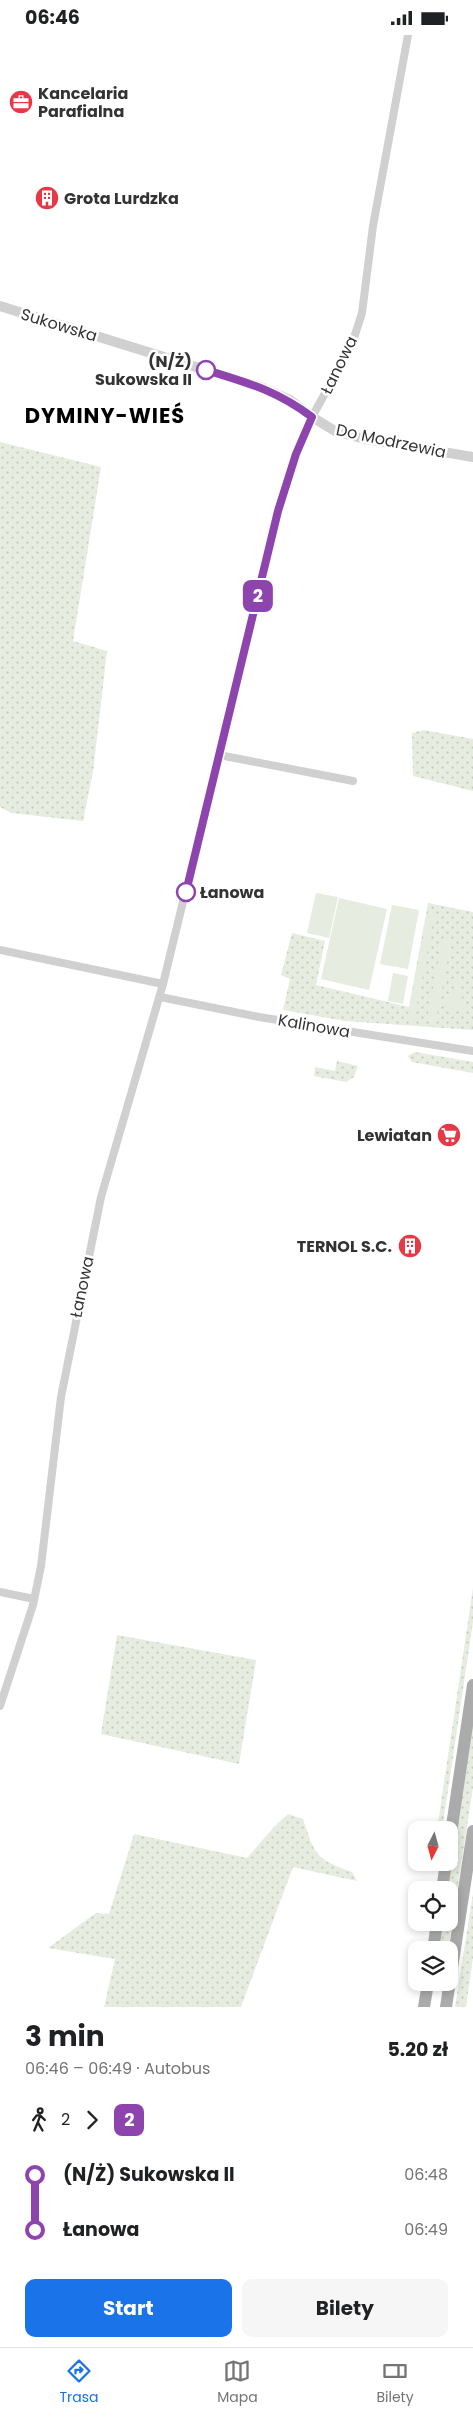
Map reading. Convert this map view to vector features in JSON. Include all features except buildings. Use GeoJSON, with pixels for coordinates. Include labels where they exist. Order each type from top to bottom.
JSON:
{"type":"FeatureCollection","features":[{"type":"Feature","properties":{"kind":"main road"},"geometry":{"type":"LineString","coordinates":[[453,1821],[473,1685]]}},
{"type":"Feature","properties":{"kind":"main road"},"geometry":{"type":"LineString","coordinates":[[446,2007],[473,1831]]}},
{"type":"Feature","properties":{"kind":"main road"},"geometry":{"type":"LineString","coordinates":[[424,2007],[427,1991]]}},
{"type":"Feature","properties":{"kind":"street","name":"Łanowa"},"geometry":{"type":"LineString","coordinates":[[0,1706],[34,1599],[41,1565],[60,1397],[98,1211],[164,985],[278,511],[296,454],[312,417],[352,344],[362,313],[372,226],[408,35]]}},
{"type":"Feature","properties":{"kind":"street","name":"Sukowska"},"geometry":{"type":"LineString","coordinates":[[0,307],[263,388],[290,400],[312,417]]}},
{"type":"Feature","properties":{"kind":"street","name":"Do Modrzewia"},"geometry":{"type":"LineString","coordinates":[[312,417],[336,431],[362,438],[473,457]]}},
{"type":"Feature","properties":{"kind":"street"},"geometry":{"type":"LineString","coordinates":[[219,755],[353,781]]}},
{"type":"Feature","properties":{"kind":"street"},"geometry":{"type":"LineString","coordinates":[[0,951],[164,985]]}},
{"type":"Feature","properties":{"kind":"street","name":"Kalinowa"},"geometry":{"type":"LineString","coordinates":[[160,997],[335,1030],[472,1050]]}},
{"type":"Feature","properties":{"kind":"street"},"geometry":{"type":"LineString","coordinates":[[0,1592],[34,1599]]}},
{"type":"Feature","properties":{"kind":"shaded area"},"geometry":{"type":"Polygon","coordinates":[[[0,442],[101,467],[73,641],[107,651],[93,772],[83,821],[11,813],[0,807],[0,442]]]}},
{"type":"Feature","properties":{"kind":"shaded area"},"geometry":{"type":"Polygon","coordinates":[[[423,730],[473,739],[473,791],[413,776],[412,733],[423,730]]]}},
{"type":"Feature","properties":{"kind":"shaded area"},"geometry":{"type":"Polygon","coordinates":[[[316,893],[338,897],[329,938],[307,933],[316,893]]]}},
{"type":"Feature","properties":{"kind":"shaded area"},"geometry":{"type":"Polygon","coordinates":[[[339,898],[387,909],[369,990],[321,979],[339,898]]]}},
{"type":"Feature","properties":{"kind":"shaded area"},"geometry":{"type":"Polygon","coordinates":[[[428,903],[473,912],[473,1030],[345,1021],[283,1010],[290,979],[281,975],[292,933],[325,941],[316,985],[409,1007],[428,903]]]}},
{"type":"Feature","properties":{"kind":"shaded area"},"geometry":{"type":"Polygon","coordinates":[[[392,905],[419,910],[408,969],[380,964],[392,905]]]}},
{"type":"Feature","properties":{"kind":"shaded area"},"geometry":{"type":"Polygon","coordinates":[[[428,912],[435,913],[414,1021],[407,1020],[428,912]]]}},
{"type":"Feature","properties":{"kind":"shaded area"},"geometry":{"type":"Polygon","coordinates":[[[443,938],[452,939],[436,1020],[427,1018],[443,938]]]}},
{"type":"Feature","properties":{"kind":"shaded area"},"geometry":{"type":"Polygon","coordinates":[[[393,973],[408,976],[403,1004],[388,1001],[393,973]]]}},
{"type":"Feature","properties":{"kind":"shaded area"},"geometry":{"type":"Polygon","coordinates":[[[457,976],[460,978],[458,985],[465,1008],[459,1010],[444,1007],[456,984],[454,980],[457,976]]]}},
{"type":"Feature","properties":{"kind":"shaded area"},"geometry":{"type":"Polygon","coordinates":[[[415,1052],[473,1062],[473,1073],[412,1062],[408,1056],[415,1052]]]}},
{"type":"Feature","properties":{"kind":"shaded area"},"geometry":{"type":"Polygon","coordinates":[[[337,1061],[358,1066],[354,1077],[346,1082],[314,1076],[315,1067],[335,1071],[337,1061]]]}},
{"type":"Feature","properties":{"kind":"shaded area"},"geometry":{"type":"Polygon","coordinates":[[[473,1588],[473,1622],[443,1821],[438,1821],[473,1588]]]}},
{"type":"Feature","properties":{"kind":"shaded area"},"geometry":{"type":"Polygon","coordinates":[[[117,1635],[256,1660],[239,1764],[101,1734],[117,1635]]]}},
{"type":"Feature","properties":{"kind":"shaded area"},"geometry":{"type":"Polygon","coordinates":[[[473,1723],[473,1787],[458,1885],[458,1881],[449,1881],[451,1871],[458,1871],[458,1823],[473,1723]]]}},
{"type":"Feature","properties":{"kind":"shaded area"},"geometry":{"type":"Polygon","coordinates":[[[288,1814],[303,1819],[314,1848],[323,1859],[352,1872],[357,1881],[293,1867],[241,2007],[104,2007],[115,1959],[48,1948],[96,1913],[109,1914],[134,1834],[247,1858],[288,1814]]]}},
{"type":"Feature","properties":{"kind":"shaded area"},"geometry":{"type":"Polygon","coordinates":[[[473,1894],[473,1957],[466,2007],[455,2007],[473,1894]]]}},
{"type":"Feature","properties":{"kind":"shaded area"},"geometry":{"type":"Polygon","coordinates":[[[442,1931],[451,1931],[449,1941],[440,1941],[442,1931]]]}},
{"type":"Feature","properties":{"kind":"bus line","name":"2"},"geometry":{"type":"LineString","coordinates":[[186,892],[278,511],[296,454],[312,417],[290,400],[263,388],[206,370]]}},
{"type":"Feature","properties":{"kind":"place","name":"Kancelaria Parafialna"},"geometry":{"type":"Point","coordinates":[21,102]}},
{"type":"Feature","properties":{"kind":"place","name":"Grota Lurdzka"},"geometry":{"type":"Point","coordinates":[47,198]}},
{"type":"Feature","properties":{"kind":"place","name":"(N/Ż) Sukowska II"},"geometry":{"type":"Point","coordinates":[206,370]}},
{"type":"Feature","properties":{"kind":"place","name":"Łanowa"},"geometry":{"type":"Point","coordinates":[186,892]}},
{"type":"Feature","properties":{"kind":"place","name":"Lewiatan"},"geometry":{"type":"Point","coordinates":[449,1135]}},
{"type":"Feature","properties":{"kind":"place","name":"TERNOL S.C."},"geometry":{"type":"Point","coordinates":[410,1246]}},
{"type":"Feature","properties":{"kind":"district","name":"DYMINY-WIEŚ"},"geometry":{"type":"Point","coordinates":[105,415]}}]}
